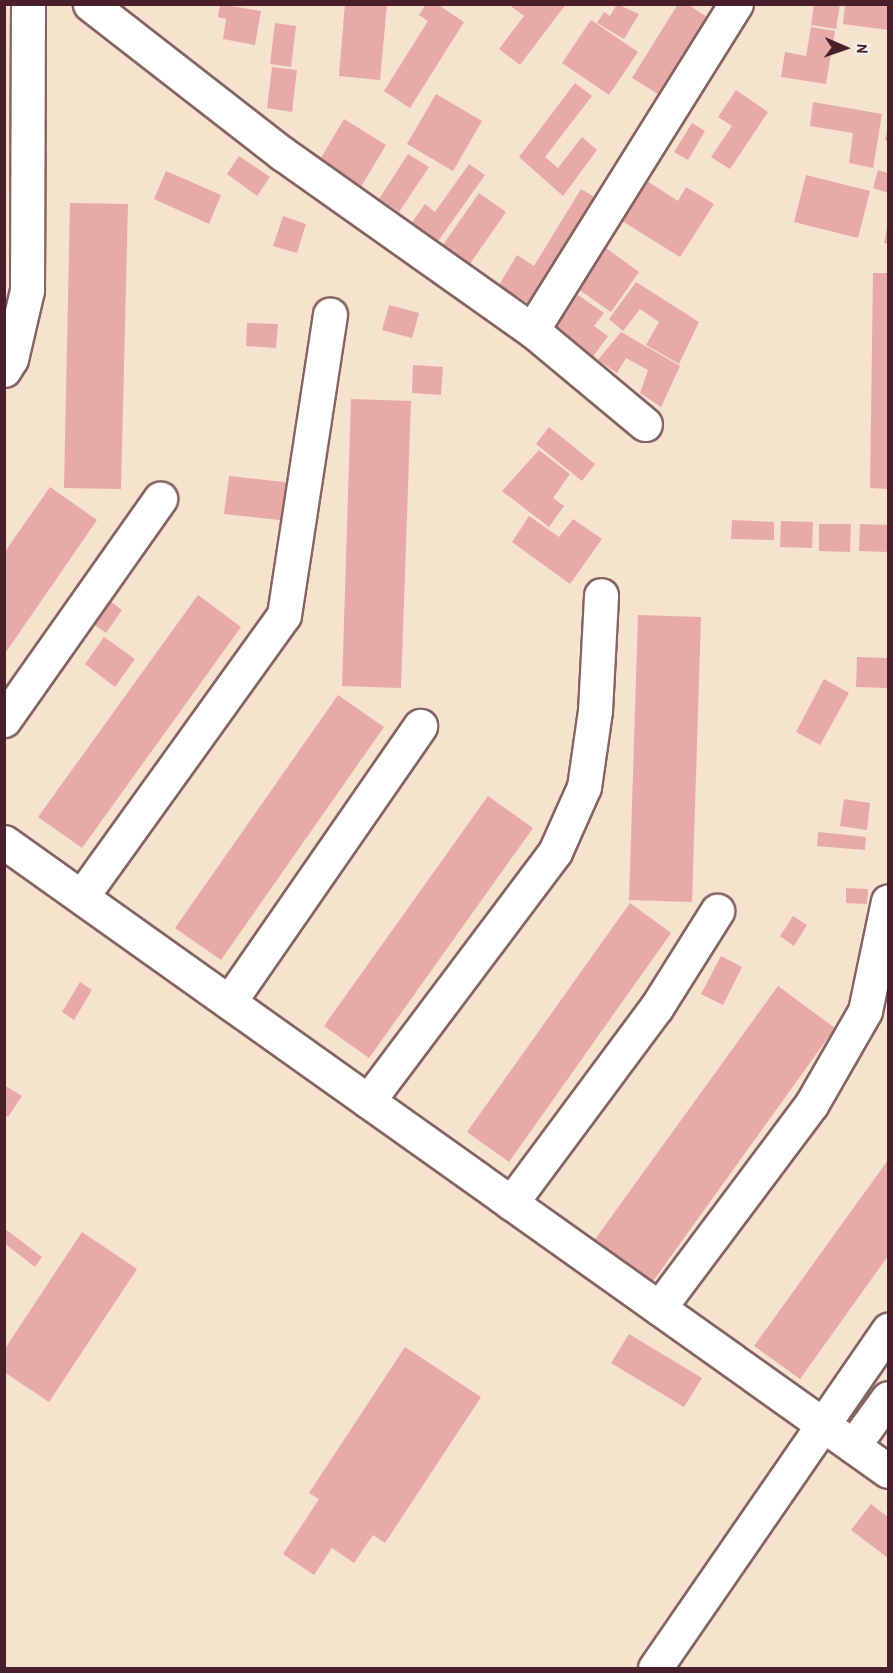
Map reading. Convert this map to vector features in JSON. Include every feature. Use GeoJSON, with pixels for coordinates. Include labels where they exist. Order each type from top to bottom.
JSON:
{"type":"FeatureCollection","features":[{"type":"Feature","properties":{"kind":"street"},"geometry":{"type":"LineString","coordinates":[[4,36],[23,4]]}},
{"type":"Feature","properties":{"kind":"street"},"geometry":{"type":"LineString","coordinates":[[4,370],[11,359],[27,290],[28,4]]}},
{"type":"Feature","properties":{"kind":"street"},"geometry":{"type":"LineString","coordinates":[[90,4],[283,154],[532,330],[645,424]]}},
{"type":"Feature","properties":{"kind":"street"},"geometry":{"type":"LineString","coordinates":[[532,330],[736,4]]}},
{"type":"Feature","properties":{"kind":"street"},"geometry":{"type":"LineString","coordinates":[[81,896],[284,615],[330,315]]}},
{"type":"Feature","properties":{"kind":"street"},"geometry":{"type":"LineString","coordinates":[[4,720],[160,499]]}},
{"type":"Feature","properties":{"kind":"street"},"geometry":{"type":"LineString","coordinates":[[368,1101],[555,852],[584,787],[595,711],[601,595]]}},
{"type":"Feature","properties":{"kind":"street"},"geometry":{"type":"LineString","coordinates":[[229,1002],[420,726]]}},
{"type":"Feature","properties":{"kind":"street"},"geometry":{"type":"LineString","coordinates":[[4,842],[888,1472]]}},
{"type":"Feature","properties":{"kind":"street"},"geometry":{"type":"LineString","coordinates":[[659,1308],[811,1104],[865,1011],[888,901]]}},
{"type":"Feature","properties":{"kind":"street"},"geometry":{"type":"LineString","coordinates":[[511,1203],[656,1008],[717,911]]}},
{"type":"Feature","properties":{"kind":"street"},"geometry":{"type":"LineString","coordinates":[[655,1668],[888,1330]]}},
{"type":"Feature","properties":{"kind":"street"},"geometry":{"type":"LineString","coordinates":[[853,1446],[888,1398]]}},
{"type":"Feature","properties":{"kind":"building"},"geometry":{"type":"Polygon","coordinates":[[[220,4],[261,11],[255,45],[223,39],[226,19],[218,17],[220,4]]]}},
{"type":"Feature","properties":{"kind":"building"},"geometry":{"type":"Polygon","coordinates":[[[345,4],[387,4],[380,80],[339,76],[345,4]]]}},
{"type":"Feature","properties":{"kind":"building"},"geometry":{"type":"Polygon","coordinates":[[[426,4],[437,4],[464,22],[410,108],[384,91],[428,21],[419,15],[426,4]]]}},
{"type":"Feature","properties":{"kind":"building"},"geometry":{"type":"Polygon","coordinates":[[[508,4],[566,4],[520,65],[499,49],[524,16],[508,4]]]}},
{"type":"Feature","properties":{"kind":"building"},"geometry":{"type":"Polygon","coordinates":[[[617,4],[639,14],[624,39],[597,23],[604,12],[610,16],[617,4]]]}},
{"type":"Feature","properties":{"kind":"building"},"geometry":{"type":"Polygon","coordinates":[[[678,4],[687,4],[707,17],[658,94],[632,78],[678,4]]]}},
{"type":"Feature","properties":{"kind":"building"},"geometry":{"type":"Polygon","coordinates":[[[814,4],[840,4],[836,29],[811,25],[814,4]]]}},
{"type":"Feature","properties":{"kind":"building"},"geometry":{"type":"Polygon","coordinates":[[[845,4],[888,5],[888,30],[843,24],[845,4]]]}},
{"type":"Feature","properties":{"kind":"building"},"geometry":{"type":"Polygon","coordinates":[[[591,20],[638,52],[609,95],[562,63],[591,20]]]}},
{"type":"Feature","properties":{"kind":"building"},"geometry":{"type":"Polygon","coordinates":[[[275,23],[296,26],[291,67],[270,64],[275,23]]]}},
{"type":"Feature","properties":{"kind":"building"},"geometry":{"type":"Polygon","coordinates":[[[811,27],[835,31],[826,84],[781,77],[785,52],[806,56],[811,27]]]}},
{"type":"Feature","properties":{"kind":"building"},"geometry":{"type":"Polygon","coordinates":[[[272,67],[297,70],[292,112],[267,108],[272,67]]]}},
{"type":"Feature","properties":{"kind":"building"},"geometry":{"type":"Polygon","coordinates":[[[575,83],[592,96],[545,157],[558,168],[582,137],[597,150],[563,196],[519,157],[575,83]]]}},
{"type":"Feature","properties":{"kind":"building"},"geometry":{"type":"Polygon","coordinates":[[[736,90],[768,112],[730,169],[711,157],[732,126],[718,117],[736,90]]]}},
{"type":"Feature","properties":{"kind":"building"},"geometry":{"type":"Polygon","coordinates":[[[436,94],[482,121],[453,171],[407,144],[436,94]]]}},
{"type":"Feature","properties":{"kind":"building"},"geometry":{"type":"Polygon","coordinates":[[[813,102],[882,114],[873,168],[849,163],[853,133],[810,126],[813,102]]]}},
{"type":"Feature","properties":{"kind":"building"},"geometry":{"type":"Polygon","coordinates":[[[344,119],[386,145],[356,195],[314,170],[344,119]]]}},
{"type":"Feature","properties":{"kind":"building"},"geometry":{"type":"Polygon","coordinates":[[[692,123],[705,131],[688,160],[674,152],[692,123]]]}},
{"type":"Feature","properties":{"kind":"building"},"geometry":{"type":"Polygon","coordinates":[[[408,154],[429,167],[399,212],[379,199],[408,154]]]}},
{"type":"Feature","properties":{"kind":"building"},"geometry":{"type":"Polygon","coordinates":[[[239,156],[270,177],[257,196],[227,174],[239,156]]]}},
{"type":"Feature","properties":{"kind":"building"},"geometry":{"type":"Polygon","coordinates":[[[469,164],[485,175],[436,244],[410,225],[425,204],[435,212],[469,164]]]}},
{"type":"Feature","properties":{"kind":"building"},"geometry":{"type":"Polygon","coordinates":[[[878,170],[888,173],[888,193],[873,188],[878,170]]]}},
{"type":"Feature","properties":{"kind":"building"},"geometry":{"type":"Polygon","coordinates":[[[166,171],[221,195],[209,224],[154,199],[166,171]]]}},
{"type":"Feature","properties":{"kind":"building"},"geometry":{"type":"Polygon","coordinates":[[[806,175],[870,191],[858,238],[794,222],[806,175]]]}},
{"type":"Feature","properties":{"kind":"building"},"geometry":{"type":"Polygon","coordinates":[[[644,179],[678,201],[686,187],[714,204],[680,257],[619,219],[644,179]]]}},
{"type":"Feature","properties":{"kind":"building"},"geometry":{"type":"Polygon","coordinates":[[[581,189],[598,199],[533,306],[499,285],[517,255],[534,266],[581,189]]]}},
{"type":"Feature","properties":{"kind":"building"},"geometry":{"type":"Polygon","coordinates":[[[479,193],[506,212],[465,271],[438,252],[479,193]]]}},
{"type":"Feature","properties":{"kind":"building"},"geometry":{"type":"Polygon","coordinates":[[[70,203],[128,204],[121,489],[64,488],[70,203]]]}},
{"type":"Feature","properties":{"kind":"building"},"geometry":{"type":"Polygon","coordinates":[[[283,216],[306,224],[297,253],[273,246],[283,216]]]}},
{"type":"Feature","properties":{"kind":"building"},"geometry":{"type":"Polygon","coordinates":[[[888,228],[888,244],[884,243],[888,228]]]}},
{"type":"Feature","properties":{"kind":"building"},"geometry":{"type":"Polygon","coordinates":[[[606,248],[639,272],[611,312],[578,289],[606,248]]]}},
{"type":"Feature","properties":{"kind":"building"},"geometry":{"type":"Polygon","coordinates":[[[873,273],[888,273],[888,489],[870,488],[873,273]]]}},
{"type":"Feature","properties":{"kind":"building"},"geometry":{"type":"Polygon","coordinates":[[[636,282],[699,322],[679,364],[646,345],[659,322],[640,309],[623,331],[609,319],[636,282]]]}},
{"type":"Feature","properties":{"kind":"building"},"geometry":{"type":"Polygon","coordinates":[[[578,295],[604,313],[594,326],[608,336],[589,362],[550,335],[578,295]]]}},
{"type":"Feature","properties":{"kind":"building"},"geometry":{"type":"Polygon","coordinates":[[[389,305],[419,313],[412,338],[382,330],[389,305]]]}},
{"type":"Feature","properties":{"kind":"building"},"geometry":{"type":"Polygon","coordinates":[[[247,323],[278,324],[276,348],[246,346],[247,323]]]}},
{"type":"Feature","properties":{"kind":"building"},"geometry":{"type":"Polygon","coordinates":[[[621,332],[680,366],[661,407],[640,393],[648,370],[626,358],[617,373],[598,360],[621,332]]]}},
{"type":"Feature","properties":{"kind":"building"},"geometry":{"type":"Polygon","coordinates":[[[413,365],[443,367],[441,395],[412,393],[413,365]]]}},
{"type":"Feature","properties":{"kind":"building"},"geometry":{"type":"Polygon","coordinates":[[[351,399],[411,401],[401,688],[342,686],[351,399]]]}},
{"type":"Feature","properties":{"kind":"building"},"geometry":{"type":"Polygon","coordinates":[[[549,427],[595,464],[582,481],[536,444],[549,427]]]}},
{"type":"Feature","properties":{"kind":"building"},"geometry":{"type":"Polygon","coordinates":[[[539,450],[570,474],[553,498],[564,506],[549,527],[502,491],[539,450]]]}},
{"type":"Feature","properties":{"kind":"building"},"geometry":{"type":"Polygon","coordinates":[[[229,476],[293,483],[289,521],[224,514],[229,476]]]}},
{"type":"Feature","properties":{"kind":"building"},"geometry":{"type":"Polygon","coordinates":[[[50,487],[97,520],[4,655],[4,553],[50,487]]]}},
{"type":"Feature","properties":{"kind":"building"},"geometry":{"type":"Polygon","coordinates":[[[529,516],[559,537],[573,519],[602,539],[570,584],[512,542],[529,516]]]}},
{"type":"Feature","properties":{"kind":"building"},"geometry":{"type":"Polygon","coordinates":[[[732,520],[774,522],[774,540],[731,539],[732,520]]]}},
{"type":"Feature","properties":{"kind":"building"},"geometry":{"type":"Polygon","coordinates":[[[781,521],[813,522],[812,548],[780,547],[781,521]]]}},
{"type":"Feature","properties":{"kind":"building"},"geometry":{"type":"Polygon","coordinates":[[[819,524],[851,524],[850,552],[819,551],[819,524]]]}},
{"type":"Feature","properties":{"kind":"building"},"geometry":{"type":"Polygon","coordinates":[[[860,524],[888,525],[888,552],[859,551],[860,524]]]}},
{"type":"Feature","properties":{"kind":"building"},"geometry":{"type":"Polygon","coordinates":[[[198,595],[241,627],[82,848],[38,817],[198,595]]]}},
{"type":"Feature","properties":{"kind":"building"},"geometry":{"type":"Polygon","coordinates":[[[109,600],[122,610],[106,633],[92,623],[109,600]]]}},
{"type":"Feature","properties":{"kind":"building"},"geometry":{"type":"Polygon","coordinates":[[[638,615],[701,617],[692,902],[629,900],[638,615]]]}},
{"type":"Feature","properties":{"kind":"building"},"geometry":{"type":"Polygon","coordinates":[[[104,637],[135,659],[115,687],[85,664],[104,637]]]}},
{"type":"Feature","properties":{"kind":"building"},"geometry":{"type":"Polygon","coordinates":[[[857,657],[888,658],[888,688],[856,687],[857,657]]]}},
{"type":"Feature","properties":{"kind":"building"},"geometry":{"type":"Polygon","coordinates":[[[824,679],[849,693],[820,745],[796,732],[824,679]]]}},
{"type":"Feature","properties":{"kind":"building"},"geometry":{"type":"Polygon","coordinates":[[[338,695],[384,727],[221,960],[175,928],[338,695]]]}},
{"type":"Feature","properties":{"kind":"building"},"geometry":{"type":"Polygon","coordinates":[[[488,796],[533,828],[369,1058],[324,1026],[488,796]]]}},
{"type":"Feature","properties":{"kind":"building"},"geometry":{"type":"Polygon","coordinates":[[[844,799],[870,803],[867,830],[840,826],[844,799]]]}},
{"type":"Feature","properties":{"kind":"building"},"geometry":{"type":"Polygon","coordinates":[[[818,832],[866,837],[865,850],[817,846],[818,832]]]}},
{"type":"Feature","properties":{"kind":"building"},"geometry":{"type":"Polygon","coordinates":[[[846,888],[868,889],[867,904],[846,903],[846,888]]]}},
{"type":"Feature","properties":{"kind":"building"},"geometry":{"type":"Polygon","coordinates":[[[630,903],[671,933],[509,1162],[467,1132],[630,903]]]}},
{"type":"Feature","properties":{"kind":"building"},"geometry":{"type":"Polygon","coordinates":[[[793,916],[807,925],[794,946],[780,936],[793,916]]]}},
{"type":"Feature","properties":{"kind":"building"},"geometry":{"type":"Polygon","coordinates":[[[721,956],[742,967],[723,1005],[701,994],[721,956]]]}},
{"type":"Feature","properties":{"kind":"building"},"geometry":{"type":"Polygon","coordinates":[[[80,982],[92,990],[74,1020],[62,1012],[80,982]]]}},
{"type":"Feature","properties":{"kind":"building"},"geometry":{"type":"Polygon","coordinates":[[[778,986],[835,1028],[651,1284],[593,1242],[778,986]]]}},
{"type":"Feature","properties":{"kind":"building"},"geometry":{"type":"Polygon","coordinates":[[[4,1085],[22,1096],[8,1117],[4,1115],[4,1085]]]}},
{"type":"Feature","properties":{"kind":"building"},"geometry":{"type":"Polygon","coordinates":[[[888,1160],[888,1256],[800,1379],[754,1346],[888,1160]]]}},
{"type":"Feature","properties":{"kind":"building"},"geometry":{"type":"Polygon","coordinates":[[[4,1228],[42,1257],[35,1267],[4,1243],[4,1228]]]}},
{"type":"Feature","properties":{"kind":"building"},"geometry":{"type":"Polygon","coordinates":[[[82,1232],[137,1269],[49,1402],[4,1372],[4,1350],[82,1232]]]}},
{"type":"Feature","properties":{"kind":"building"},"geometry":{"type":"Polygon","coordinates":[[[629,1334],[702,1378],[684,1407],[611,1363],[629,1334]]]}},
{"type":"Feature","properties":{"kind":"building"},"geometry":{"type":"Polygon","coordinates":[[[405,1347],[481,1397],[385,1543],[373,1535],[354,1563],[332,1548],[314,1575],[283,1554],[319,1499],[309,1493],[405,1347]]]}},
{"type":"Feature","properties":{"kind":"building"},"geometry":{"type":"Polygon","coordinates":[[[871,1504],[888,1517],[888,1558],[851,1530],[871,1504]]]}}]}
